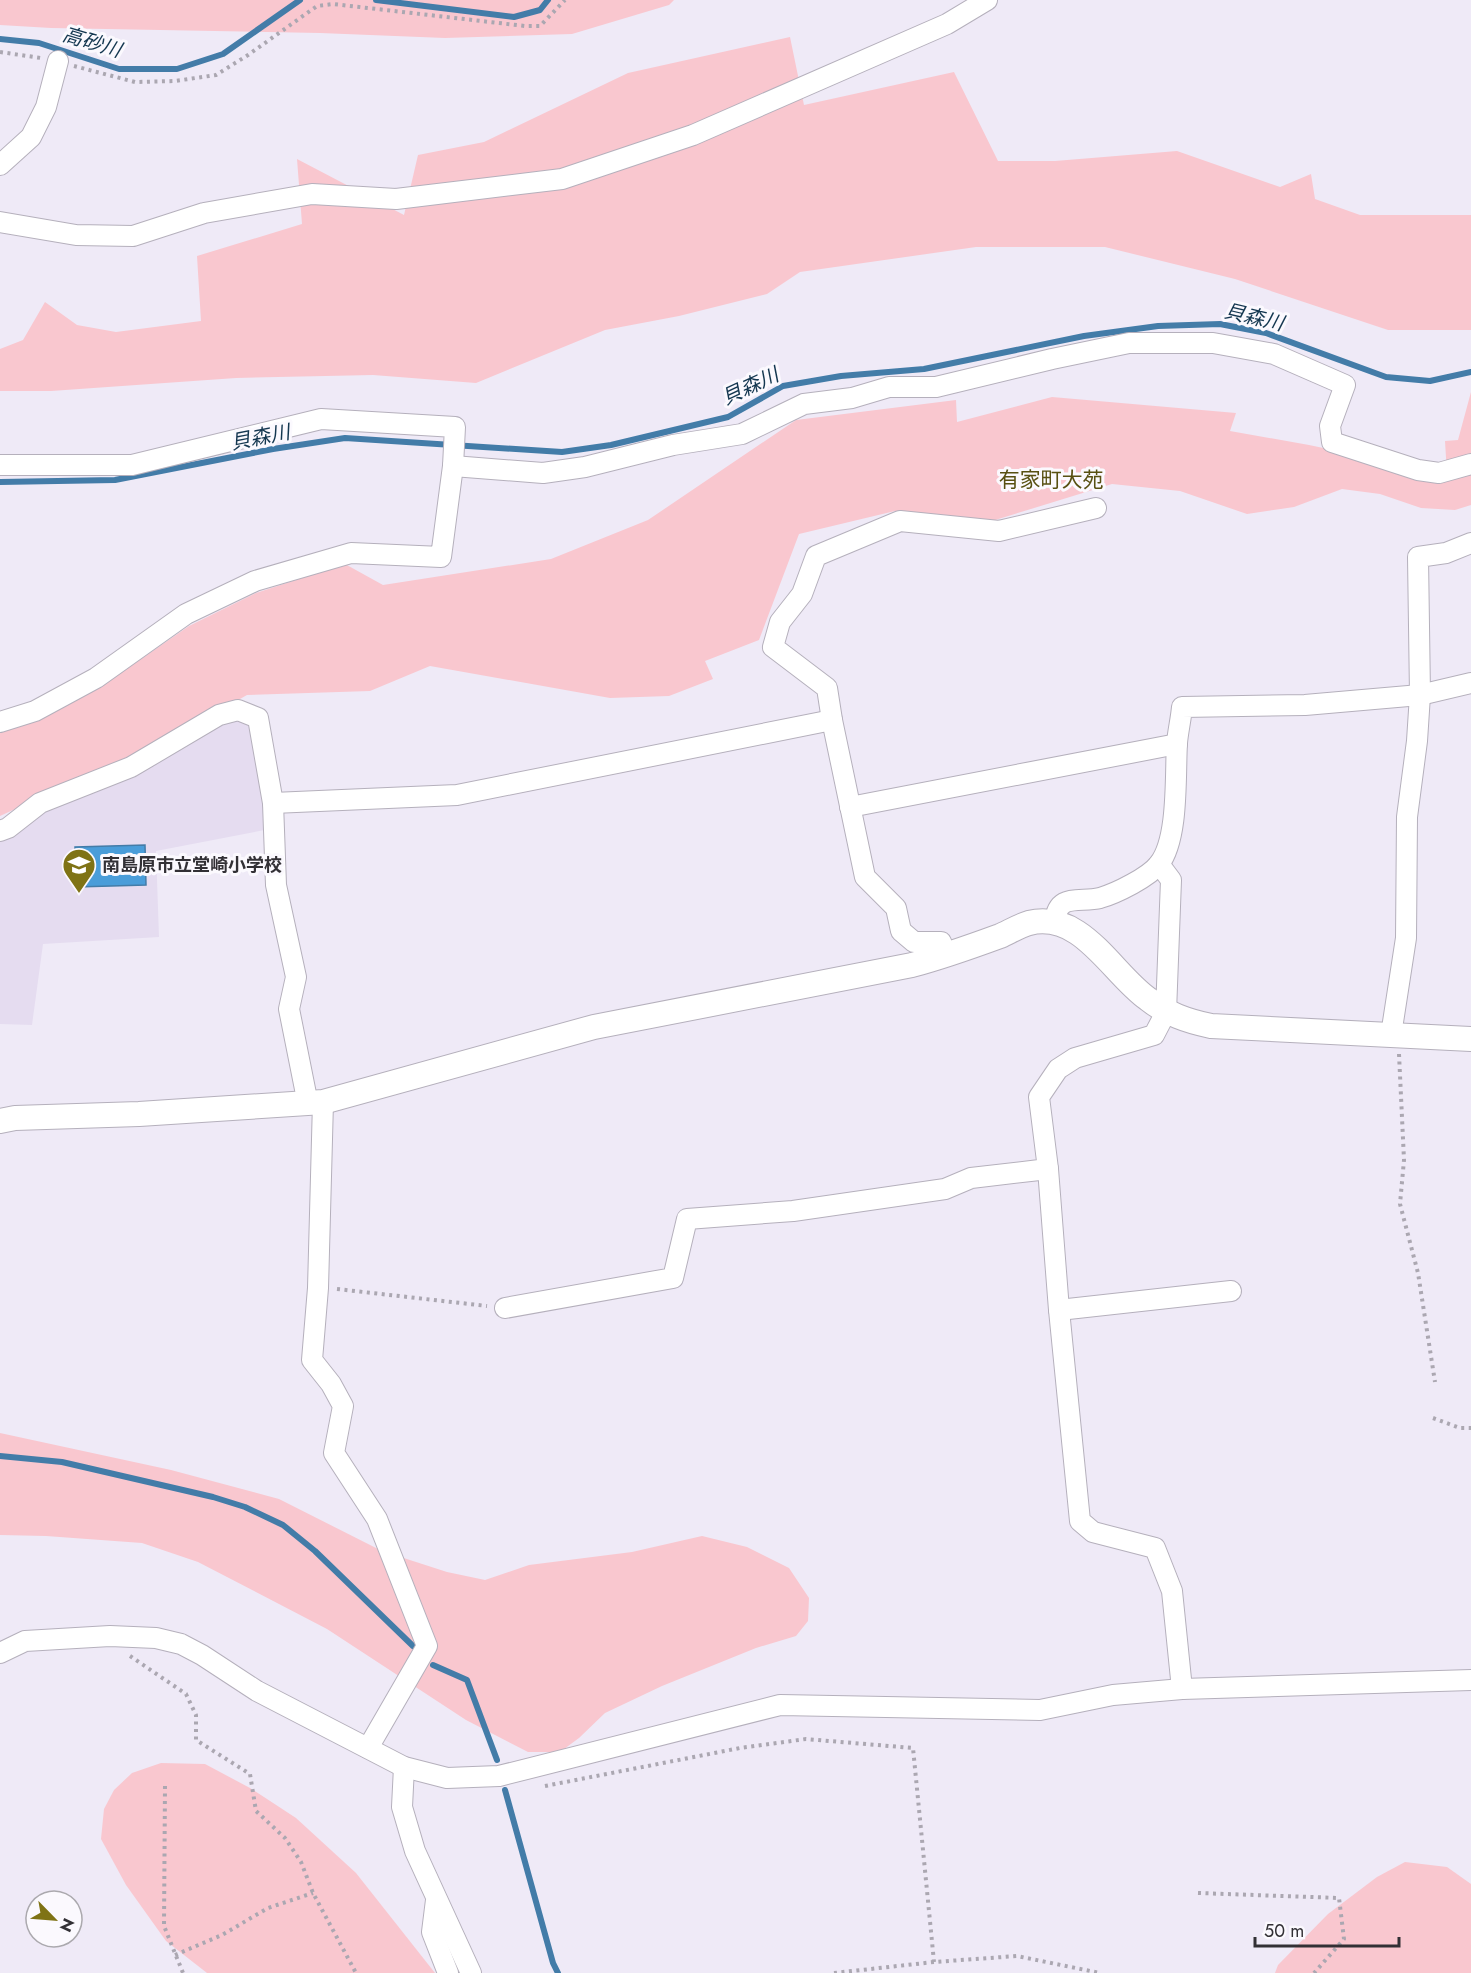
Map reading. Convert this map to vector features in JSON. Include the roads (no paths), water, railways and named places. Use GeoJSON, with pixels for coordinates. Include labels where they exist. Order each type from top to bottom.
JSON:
{"type":"FeatureCollection","features":[{"type":"Feature","properties":{"kind":"street"},"geometry":{"type":"LineString","coordinates":[[0,222],[76,235],[133,236],[204,213],[312,194],[396,199],[562,179],[693,135],[947,24],[987,0]]}},
{"type":"Feature","properties":{"kind":"street"},"geometry":{"type":"LineString","coordinates":[[0,165],[31,137],[46,107],[58,61]]}},
{"type":"Feature","properties":{"kind":"street"},"geometry":{"type":"LineString","coordinates":[[453,453],[543,473],[585,467],[673,445],[742,434],[804,404],[852,398],[889,387],[936,387],[1129,343],[1213,343],[1274,354],[1345,385],[1330,426],[1332,442],[1419,470],[1439,473],[1471,464]]}},
{"type":"Feature","properties":{"kind":"street"},"geometry":{"type":"LineString","coordinates":[[0,465],[132,465],[321,419],[454,427],[441,557],[351,553],[255,581],[186,614],[96,678],[35,711],[0,722]]}},
{"type":"Feature","properties":{"kind":"street"},"geometry":{"type":"LineString","coordinates":[[947,956],[941,942],[914,942],[901,931],[896,908],[865,877],[827,688],[773,647],[780,622],[802,594],[816,556],[900,521],[999,531],[1096,508]]}},
{"type":"Feature","properties":{"kind":"street"},"geometry":{"type":"LineString","coordinates":[[1394,1035],[1406,938],[1407,817],[1417,741],[1420,695],[1418,557],[1446,553],[1471,543]]}},
{"type":"Feature","properties":{"kind":"street"},"geometry":{"type":"LineString","coordinates":[[1054,922],[1055,913],[1061,905],[1072,900],[1100,898],[1142,879],[1159,864],[1168,848],[1178,770],[1177,744],[1182,707],[1305,705],[1420,695],[1471,683]]}},
{"type":"Feature","properties":{"kind":"street"},"geometry":{"type":"LineString","coordinates":[[0,831],[8,828],[40,803],[131,767],[219,715],[238,710],[258,718],[273,803],[276,885],[297,977],[289,1008],[315,1103],[318,1288],[312,1360],[331,1384],[343,1406],[334,1453],[377,1519],[428,1646],[368,1748]]}},
{"type":"Feature","properties":{"kind":"street"},"geometry":{"type":"LineString","coordinates":[[273,803],[457,795],[832,720]]}},
{"type":"Feature","properties":{"kind":"street"},"geometry":{"type":"LineString","coordinates":[[850,807],[1177,744]]}},
{"type":"Feature","properties":{"kind":"street"},"geometry":{"type":"LineString","coordinates":[[1159,864],[1171,880],[1166,1012],[1154,1035],[1076,1058],[1058,1069],[1039,1097],[1080,1521],[1093,1532],[1155,1548],[1172,1591],[1182,1689]]}},
{"type":"Feature","properties":{"kind":"street"},"geometry":{"type":"LineString","coordinates":[[0,1121],[15,1118],[315,1103],[594,1027],[912,965],[947,956],[1029,923],[1054,922],[1070,928],[1084,937],[1145,998],[1166,1012],[1188,1021],[1211,1026],[1471,1039]]}},
{"type":"Feature","properties":{"kind":"street"},"geometry":{"type":"LineString","coordinates":[[505,1308],[673,1278],[687,1219],[793,1211],[945,1189],[971,1178],[1047,1169]]}},
{"type":"Feature","properties":{"kind":"street"},"geometry":{"type":"LineString","coordinates":[[1059,1310],[1231,1291]]}},
{"type":"Feature","properties":{"kind":"street"},"geometry":{"type":"LineString","coordinates":[[0,1653],[25,1641],[110,1636],[156,1638],[181,1644],[257,1691],[404,1767],[447,1778],[499,1776],[780,1705],[1040,1710],[1113,1695],[1182,1689],[1471,1680]]}},
{"type":"Feature","properties":{"kind":"street"},"geometry":{"type":"LineString","coordinates":[[404,1767],[402,1807],[415,1851],[471,1973]]}},
{"type":"Feature","properties":{"kind":"street"},"geometry":{"type":"LineString","coordinates":[[436,1900],[432,1932],[448,1973]]}},
{"type":"Feature","properties":{"kind":"water"},"geometry":{"type":"Polygon","coordinates":[[[145,845],[146,885],[76,887],[75,847],[145,845]]]}},
{"type":"Feature","properties":{"kind":"waterway","name":"高砂川"},"geometry":{"type":"LineString","coordinates":[[0,39],[39,43],[119,69],[177,69],[223,54],[300,0]]}},
{"type":"Feature","properties":{"kind":"waterway","name":"高砂川"},"geometry":{"type":"LineString","coordinates":[[376,0],[514,17],[540,10],[548,0]]}},
{"type":"Feature","properties":{"kind":"waterway","name":"貝森川"},"geometry":{"type":"LineString","coordinates":[[0,482],[115,480],[273,449],[345,438],[562,452],[611,445],[728,417],[783,386],[841,376],[924,369],[1084,336],[1158,326],[1220,324],[1266,333],[1386,377],[1430,381],[1471,372]]}},
{"type":"Feature","properties":{"kind":"waterway"},"geometry":{"type":"LineString","coordinates":[[0,1456],[62,1462],[213,1497],[245,1507],[283,1525],[315,1551],[413,1646]]}},
{"type":"Feature","properties":{"kind":"waterway"},"geometry":{"type":"LineString","coordinates":[[433,1665],[467,1680],[497,1760]]}},
{"type":"Feature","properties":{"kind":"waterway"},"geometry":{"type":"LineString","coordinates":[[505,1790],[553,1963],[558,1973]]}},
{"type":"Feature","properties":{"kind":"place","name":"南島原市立堂崎小学校"},"geometry":{"type":"Point","coordinates":[79,894]}},
{"type":"Feature","properties":{"kind":"district","name":"有家町大苑"},"geometry":{"type":"Point","coordinates":[1051,480]}}]}
